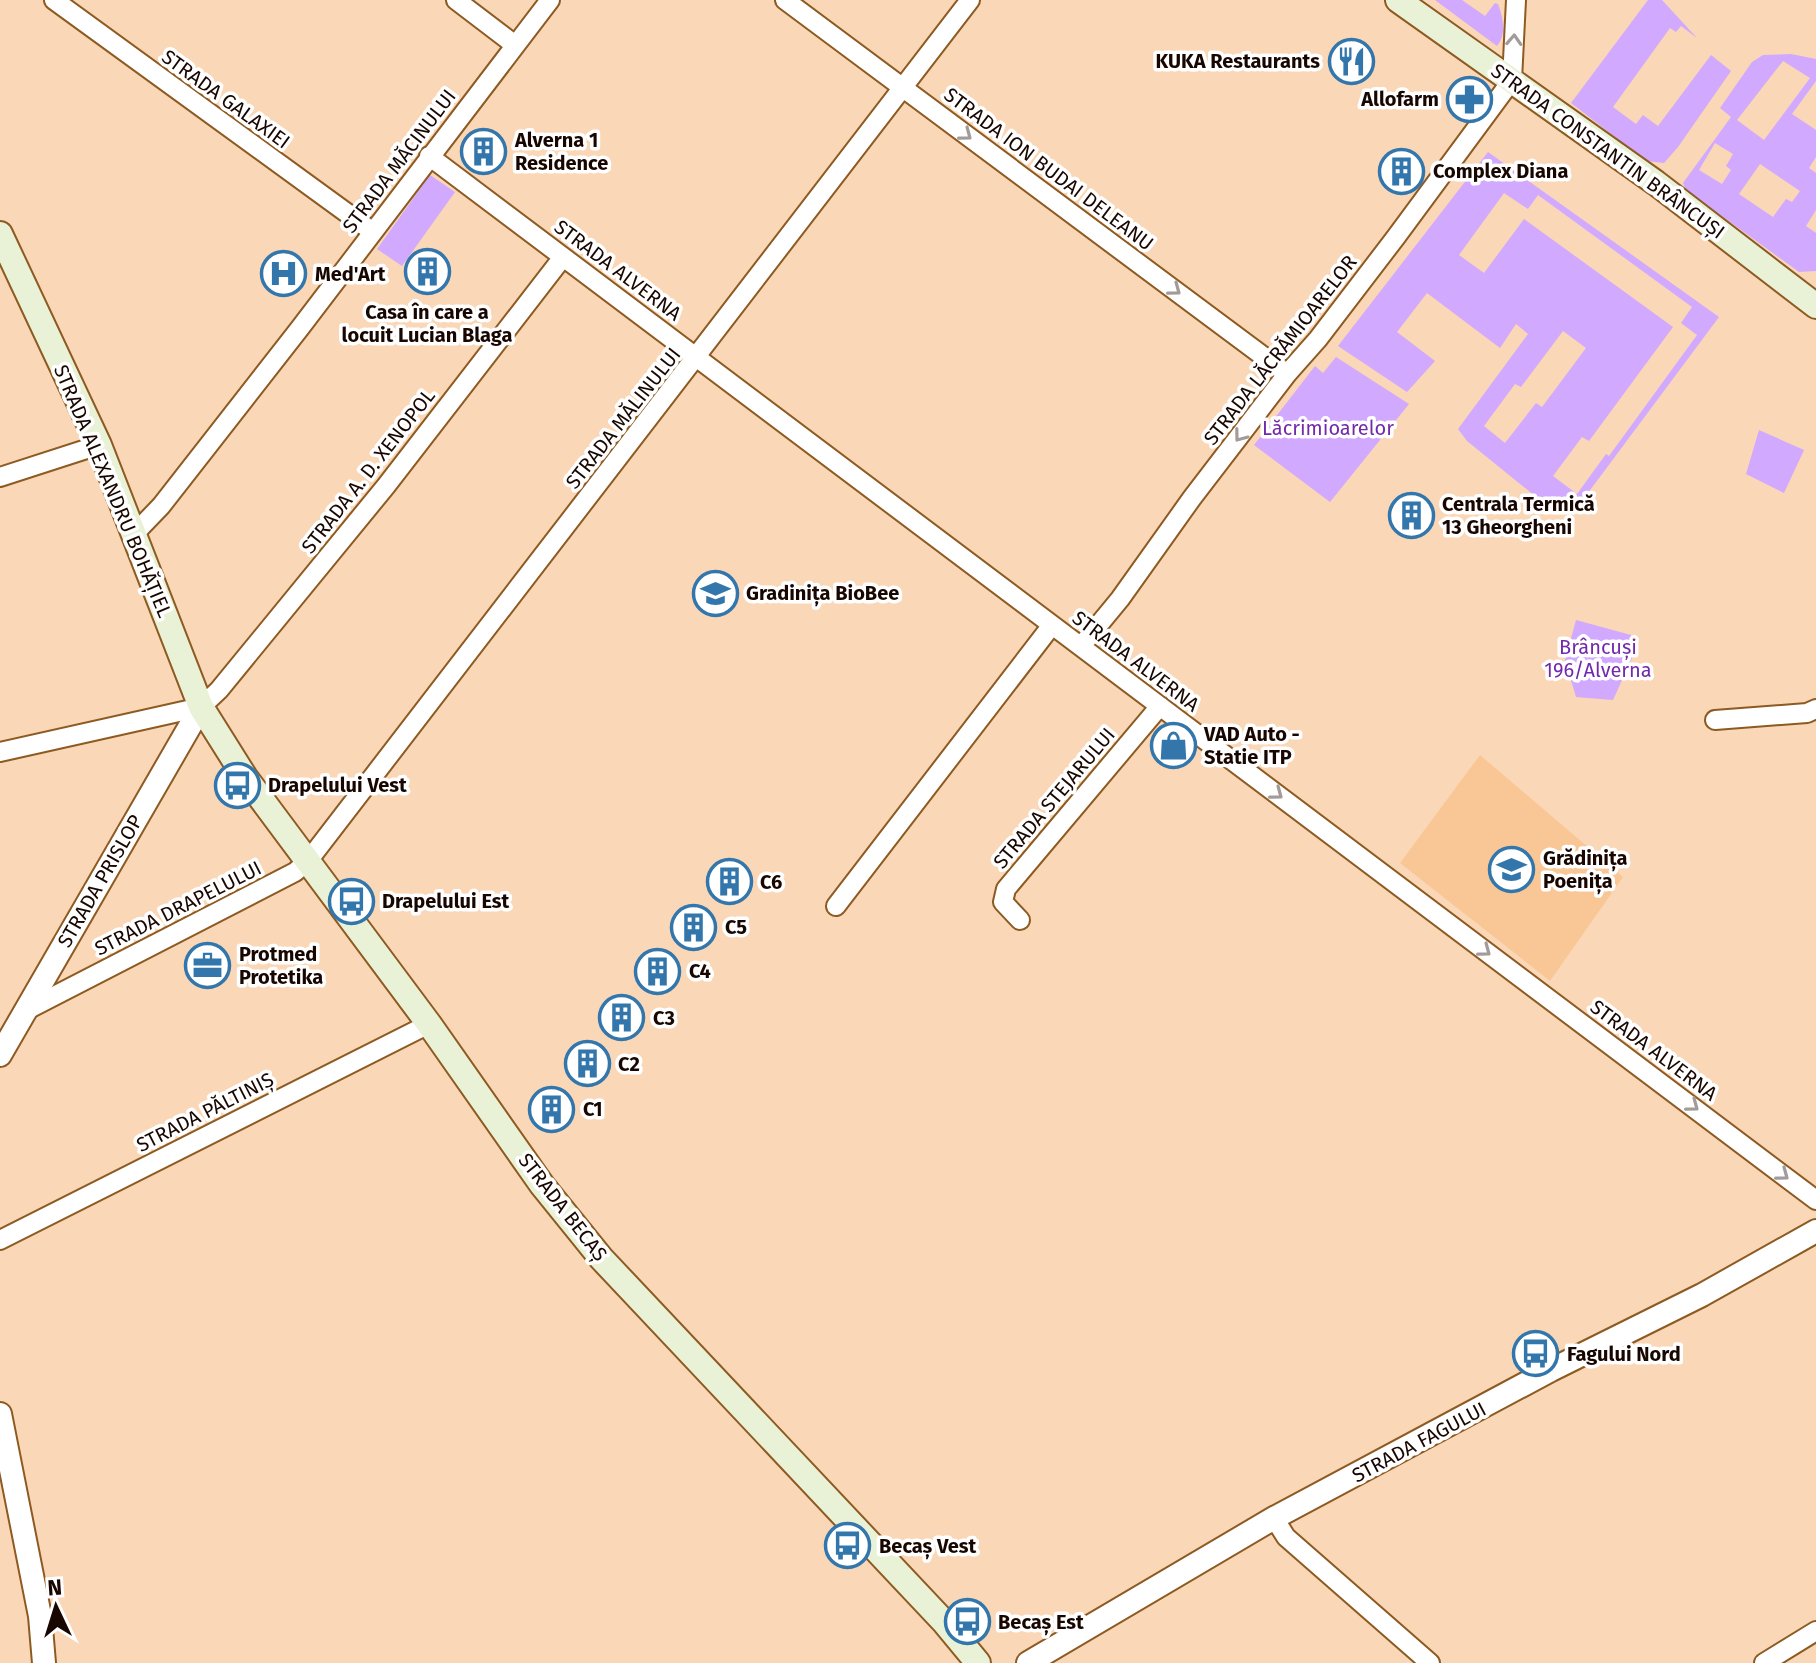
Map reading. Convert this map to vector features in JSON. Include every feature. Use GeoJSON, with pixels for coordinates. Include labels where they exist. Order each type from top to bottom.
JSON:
{"type":"FeatureCollection","features":[{"type":"Feature","properties":{"kind":"main road","name":"STRADA CONSTANTIN BRÂNCUȘI"},"geometry":{"type":"LineString","coordinates":[[1398,0],[1656,183],[1816,306]]}},
{"type":"Feature","properties":{"kind":"main road","name":"STRADA ALEXANDRU BOHĂȚIEL"},"geometry":{"type":"LineString","coordinates":[[0,234],[99,445],[201,707]]}},
{"type":"Feature","properties":{"kind":"main road","name":"STRADA BECAȘ"},"geometry":{"type":"LineString","coordinates":[[201,707],[245,777],[429,1024],[542,1185],[601,1258],[945,1623],[978,1663]]}},
{"type":"Feature","properties":{"kind":"street","name":"STRADA GALAXIEI"},"geometry":{"type":"LineString","coordinates":[[54,0],[373,232]]}},
{"type":"Feature","properties":{"kind":"street"},"geometry":{"type":"LineString","coordinates":[[456,0],[515,45]]}},
{"type":"Feature","properties":{"kind":"street","name":"STRADA MĂCINULUI"},"geometry":{"type":"LineString","coordinates":[[133,535],[170,494],[550,0]]}},
{"type":"Feature","properties":{"kind":"street","name":"STRADA ION BUDAI DELEANU"},"geometry":{"type":"LineString","coordinates":[[785,0],[1287,374]]}},
{"type":"Feature","properties":{"kind":"street","name":"STRADA MĂLINULUI"},"geometry":{"type":"LineString","coordinates":[[308,861],[970,0]]}},
{"type":"Feature","properties":{"kind":"street"},"geometry":{"type":"LineString","coordinates":[[1512,80],[1516,0]]}},
{"type":"Feature","properties":{"kind":"street","name":"STRADA LĂCRĂMIOARELOR"},"geometry":{"type":"LineString","coordinates":[[1082,645],[1120,599],[1287,374],[1318,339],[1472,137],[1512,80]]}},
{"type":"Feature","properties":{"kind":"street","name":"STRADA ALVERNA"},"geometry":{"type":"LineString","coordinates":[[429,156],[1816,1200]]}},
{"type":"Feature","properties":{"kind":"street","name":"STRADA A. D. XENOPOL"},"geometry":{"type":"LineString","coordinates":[[201,707],[231,676],[386,486],[563,257]]}},
{"type":"Feature","properties":{"kind":"street"},"geometry":{"type":"LineString","coordinates":[[0,477],[99,445]]}},
{"type":"Feature","properties":{"kind":"street"},"geometry":{"type":"LineString","coordinates":[[836,906],[1052,625]]}},
{"type":"Feature","properties":{"kind":"street","name":"STRADA STEJARULUI"},"geometry":{"type":"LineString","coordinates":[[1020,920],[1003,902],[1006,889],[1160,706]]}},
{"type":"Feature","properties":{"kind":"street"},"geometry":{"type":"LineString","coordinates":[[0,752],[201,707]]}},
{"type":"Feature","properties":{"kind":"street","name":"STRADA PRISLOP"},"geometry":{"type":"LineString","coordinates":[[0,1055],[201,707]]}},
{"type":"Feature","properties":{"kind":"street"},"geometry":{"type":"LineString","coordinates":[[1715,720],[1807,713],[1816,709]]}},
{"type":"Feature","properties":{"kind":"street","name":"STRADA DRAPELULUI"},"geometry":{"type":"LineString","coordinates":[[23,1012],[295,872],[308,861]]}},
{"type":"Feature","properties":{"kind":"street","name":"STRADA PĂLTINIȘ"},"geometry":{"type":"LineString","coordinates":[[0,1240],[429,1024]]}},
{"type":"Feature","properties":{"kind":"street","name":"STRADA FAGULUI"},"geometry":{"type":"LineString","coordinates":[[1028,1663],[1274,1518],[1551,1370],[1702,1295],[1816,1231]]}},
{"type":"Feature","properties":{"kind":"street"},"geometry":{"type":"LineString","coordinates":[[0,1414],[40,1616],[44,1663]]}},
{"type":"Feature","properties":{"kind":"street"},"geometry":{"type":"LineString","coordinates":[[1274,1518],[1286,1537],[1430,1663]]}},
{"type":"Feature","properties":{"kind":"street"},"geometry":{"type":"LineString","coordinates":[[1764,1663],[1816,1631]]}},
{"type":"Feature","properties":{"kind":"shaded area","name":"Grădinița Poenița"},"geometry":{"type":"Polygon","coordinates":[[[1480,755],[1623,877],[1550,981],[1400,863],[1480,755]]]}},
{"type":"Feature","properties":{"kind":"green space"},"geometry":{"type":"Polygon","coordinates":[[[1435,0],[1462,0],[1485,16],[1495,3],[1498,4],[1503,31],[1497,46],[1435,0]]]}},
{"type":"Feature","properties":{"kind":"green space"},"geometry":{"type":"Polygon","coordinates":[[[1648,0],[1662,0],[1697,38],[1681,26],[1676,32],[1670,28],[1613,107],[1636,124],[1643,115],[1658,126],[1711,55],[1731,71],[1664,163],[1646,161],[1571,103],[1648,0]]]}},
{"type":"Feature","properties":{"kind":"green space"},"geometry":{"type":"Polygon","coordinates":[[[1791,54],[1816,59],[1816,81],[1792,114],[1816,130],[1816,157],[1809,168],[1816,173],[1816,210],[1806,226],[1816,233],[1816,271],[1799,272],[1686,190],[1683,183],[1731,117],[1720,108],[1752,62],[1763,55],[1791,54]],[[1783,61],[1737,120],[1764,140],[1810,78],[1783,61]],[[1715,143],[1699,170],[1722,184],[1731,170],[1726,166],[1733,154],[1715,143]],[[1760,164],[1739,194],[1773,217],[1786,199],[1792,202],[1800,191],[1760,164]]]}},
{"type":"Feature","properties":{"kind":"green space"},"geometry":{"type":"Polygon","coordinates":[[[1488,152],[1719,317],[1582,501],[1564,510],[1550,508],[1467,441],[1458,429],[1528,334],[1516,324],[1500,348],[1427,293],[1397,332],[1435,361],[1407,392],[1338,346],[1488,152]],[[1504,193],[1459,255],[1484,273],[1524,219],[1673,327],[1589,441],[1582,437],[1553,476],[1577,494],[1606,454],[1609,456],[1697,335],[1681,323],[1692,307],[1538,195],[1528,209],[1504,193]],[[1563,331],[1521,387],[1515,384],[1484,426],[1505,443],[1536,403],[1542,407],[1586,348],[1563,331]]]}},
{"type":"Feature","properties":{"kind":"green space"},"geometry":{"type":"Polygon","coordinates":[[[430,175],[455,192],[402,266],[377,249],[430,175]]]}},
{"type":"Feature","properties":{"kind":"green space","name":"Lăcrimioarelor"},"geometry":{"type":"Polygon","coordinates":[[[1336,357],[1409,404],[1330,502],[1254,445],[1315,366],[1323,373],[1336,357]]]}},
{"type":"Feature","properties":{"kind":"green space"},"geometry":{"type":"Polygon","coordinates":[[[1759,430],[1804,450],[1784,493],[1746,474],[1759,430]]]}},
{"type":"Feature","properties":{"kind":"green space","name":"Brâncuși 196/Alverna"},"geometry":{"type":"Polygon","coordinates":[[[1576,620],[1631,635],[1633,656],[1613,700],[1576,697],[1565,660],[1576,620]]]}},
{"type":"Feature","properties":{"kind":"place","name":"KUKA Restaurants"},"geometry":{"type":"Point","coordinates":[1351,61]}},
{"type":"Feature","properties":{"kind":"place","name":"Allofarm"},"geometry":{"type":"Point","coordinates":[1470,99]}},
{"type":"Feature","properties":{"kind":"place","name":"Alverna 1 Residence"},"geometry":{"type":"Point","coordinates":[484,151]}},
{"type":"Feature","properties":{"kind":"place","name":"Complex Diana"},"geometry":{"type":"Point","coordinates":[1402,171]}},
{"type":"Feature","properties":{"kind":"place","name":"Casa în care a locuit Lucian Blaga"},"geometry":{"type":"Point","coordinates":[427,272]}},
{"type":"Feature","properties":{"kind":"place","name":"Med'Art"},"geometry":{"type":"Point","coordinates":[284,274]}},
{"type":"Feature","properties":{"kind":"place","name":"Centrala Termică 13 Gheorgheni"},"geometry":{"type":"Point","coordinates":[1411,516]}},
{"type":"Feature","properties":{"kind":"place","name":"Gradinița BioBee"},"geometry":{"type":"Point","coordinates":[715,593]}},
{"type":"Feature","properties":{"kind":"place","name":"VAD Auto - Statie ITP"},"geometry":{"type":"Point","coordinates":[1173,746]}},
{"type":"Feature","properties":{"kind":"place","name":"Drapelului Vest"},"geometry":{"type":"Point","coordinates":[237,785]}},
{"type":"Feature","properties":{"kind":"place","name":"Grădinița Poenița"},"geometry":{"type":"Point","coordinates":[1512,870]}},
{"type":"Feature","properties":{"kind":"place","name":"C6"},"geometry":{"type":"Point","coordinates":[729,882]}},
{"type":"Feature","properties":{"kind":"place","name":"Drapelului Est"},"geometry":{"type":"Point","coordinates":[351,901]}},
{"type":"Feature","properties":{"kind":"place","name":"C5"},"geometry":{"type":"Point","coordinates":[694,927]}},
{"type":"Feature","properties":{"kind":"place","name":"Protmed Protetika"},"geometry":{"type":"Point","coordinates":[208,965]}},
{"type":"Feature","properties":{"kind":"place","name":"C4"},"geometry":{"type":"Point","coordinates":[658,971]}},
{"type":"Feature","properties":{"kind":"place","name":"C3"},"geometry":{"type":"Point","coordinates":[622,1018]}},
{"type":"Feature","properties":{"kind":"place","name":"C2"},"geometry":{"type":"Point","coordinates":[587,1064]}},
{"type":"Feature","properties":{"kind":"place","name":"C1"},"geometry":{"type":"Point","coordinates":[552,1109]}},
{"type":"Feature","properties":{"kind":"place","name":"Fagului Nord"},"geometry":{"type":"Point","coordinates":[1536,1354]}},
{"type":"Feature","properties":{"kind":"place","name":"Becaș Vest"},"geometry":{"type":"Point","coordinates":[848,1546]}},
{"type":"Feature","properties":{"kind":"place","name":"Becaș Est"},"geometry":{"type":"Point","coordinates":[967,1622]}}]}
